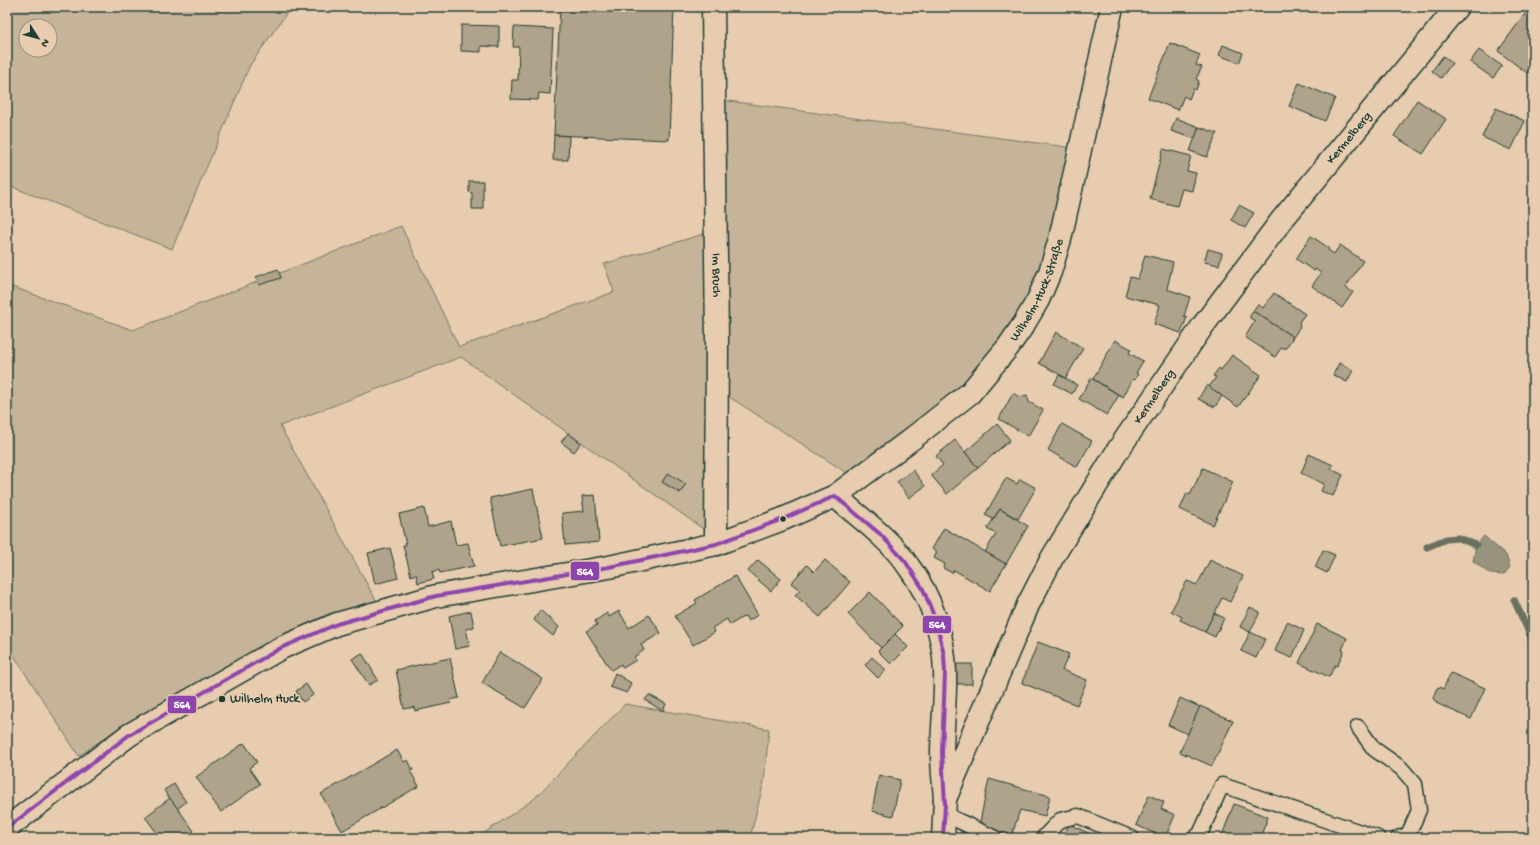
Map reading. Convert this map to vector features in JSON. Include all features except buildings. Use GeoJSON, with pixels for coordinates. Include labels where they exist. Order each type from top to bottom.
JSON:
{"type":"FeatureCollection","features":[{"type":"Feature","properties":{"kind":"street","name":"Im Bruch"},"geometry":{"type":"LineString","coordinates":[[713,7],[717,341],[716,544]]}},
{"type":"Feature","properties":{"kind":"street","name":"Wilhelm-Huck-Straße"},"geometry":{"type":"LineString","coordinates":[[7,828],[130,736],[281,648],[337,624],[436,596],[609,567],[716,544],[783,519],[835,496],[970,393],[1008,347],[1038,300],[1050,272],[1060,239],[1112,7]]}},
{"type":"Feature","properties":{"kind":"street","name":"Kermelberg"},"geometry":{"type":"LineString","coordinates":[[943,838],[945,807],[1028,605],[1052,558],[1118,450],[1202,327],[1281,221],[1457,7]]}},
{"type":"Feature","properties":{"kind":"street"},"geometry":{"type":"LineString","coordinates":[[835,496],[894,548],[909,567],[921,586],[931,607],[939,631],[944,658],[945,688],[942,754],[945,807]]}},
{"type":"Feature","properties":{"kind":"lane"},"geometry":{"type":"LineString","coordinates":[[1358,727],[1374,749],[1401,768],[1415,784],[1418,810],[1408,835],[1398,838]]}},
{"type":"Feature","properties":{"kind":"lane"},"geometry":{"type":"LineString","coordinates":[[1195,838],[1200,834],[1222,785],[1378,838]]}},
{"type":"Feature","properties":{"kind":"lane"},"geometry":{"type":"LineString","coordinates":[[945,807],[995,838]]}},
{"type":"Feature","properties":{"kind":"lane"},"geometry":{"type":"LineString","coordinates":[[1044,838],[1060,820],[1078,816],[1132,838]]}},
{"type":"Feature","properties":{"kind":"shaded area"},"geometry":{"type":"Polygon","coordinates":[[[7,7],[291,7],[250,65],[172,249],[7,185],[7,7]]]}},
{"type":"Feature","properties":{"kind":"shaded area"},"geometry":{"type":"Polygon","coordinates":[[[721,100],[1074,148],[1055,238],[1031,297],[967,389],[850,475],[728,396],[721,100]]]}},
{"type":"Feature","properties":{"kind":"shaded area"},"geometry":{"type":"Polygon","coordinates":[[[401,226],[459,347],[614,292],[604,264],[707,233],[706,531],[461,357],[280,426],[377,602],[328,614],[274,639],[121,726],[79,756],[7,645],[7,285],[133,330],[401,226]]]}},
{"type":"Feature","properties":{"kind":"shaded area"},"geometry":{"type":"Polygon","coordinates":[[[1484,536],[1506,555],[1510,567],[1504,575],[1490,574],[1473,561],[1476,545],[1484,536]]]}},
{"type":"Feature","properties":{"kind":"shaded area"},"geometry":{"type":"Polygon","coordinates":[[[625,704],[769,729],[764,781],[750,838],[477,838],[534,799],[625,704]]]}},
{"type":"Feature","properties":{"kind":"waterway"},"geometry":{"type":"LineString","coordinates":[[1427,547],[1446,539],[1458,538],[1476,545]]}},
{"type":"Feature","properties":{"kind":"waterway"},"geometry":{"type":"LineString","coordinates":[[1514,600],[1533,641]]}},
{"type":"Feature","properties":{"kind":"transit line","name":"564"},"geometry":{"type":"LineString","coordinates":[[7,828],[129,735],[281,648],[337,624],[436,596],[609,567],[716,544],[783,519],[835,496],[880,534],[905,561],[923,589],[936,621],[944,655],[945,672],[942,753],[945,804],[943,838]]}},
{"type":"Feature","properties":{"kind":"place","name":"Wilhelm Huck"},"geometry":{"type":"Point","coordinates":[222,699]}}]}
